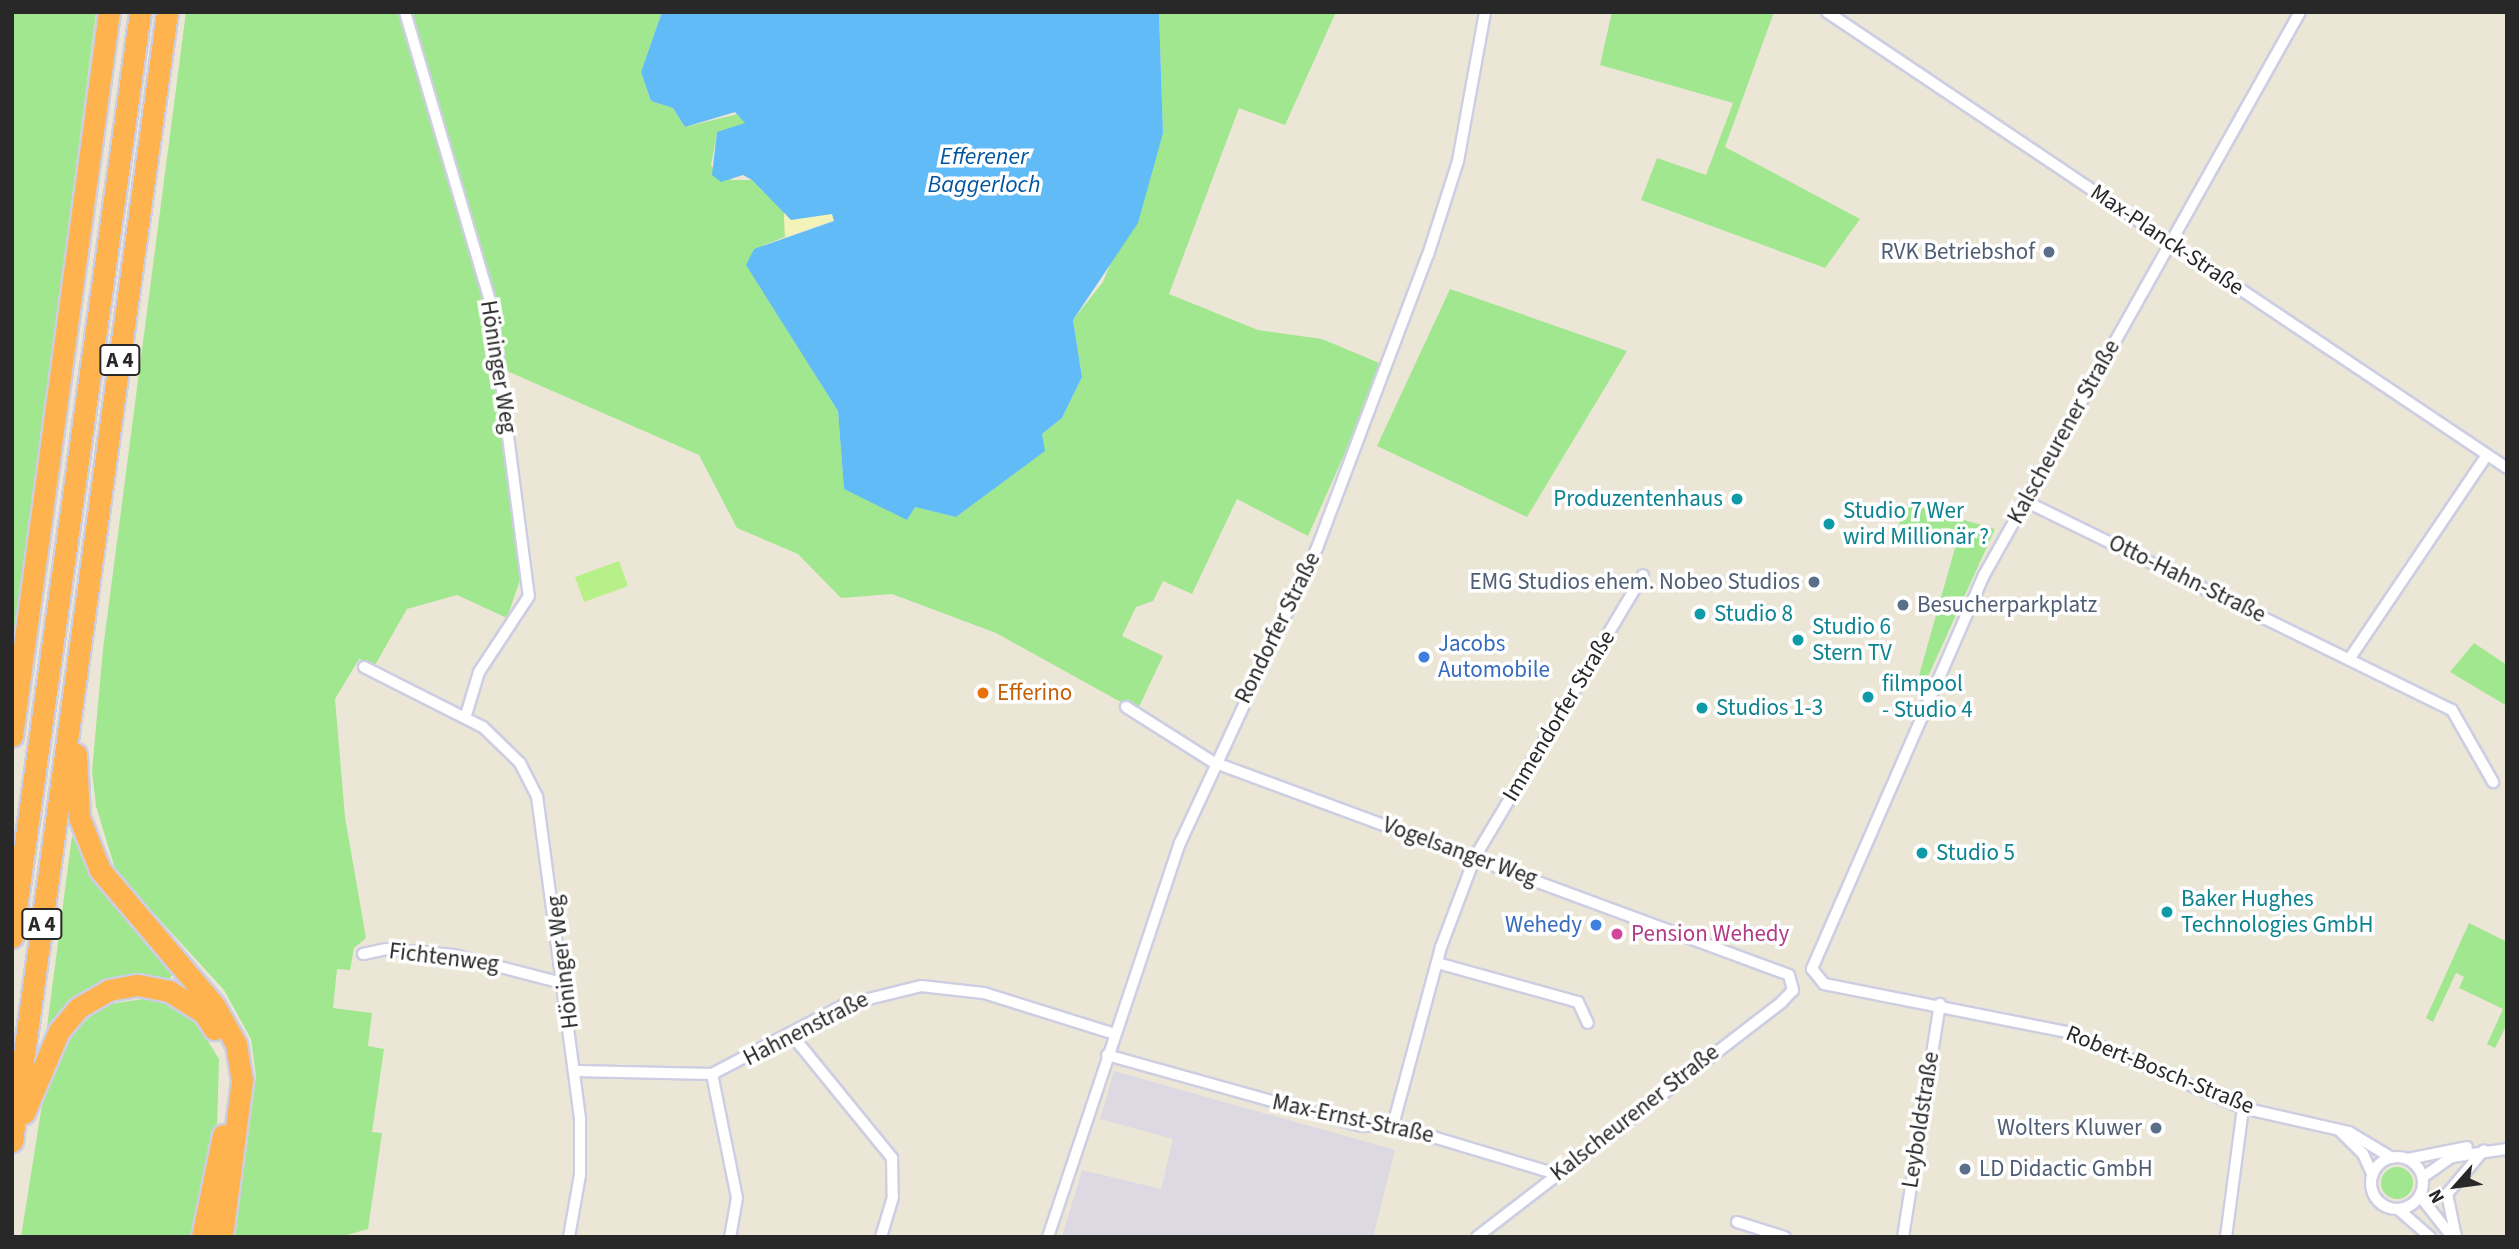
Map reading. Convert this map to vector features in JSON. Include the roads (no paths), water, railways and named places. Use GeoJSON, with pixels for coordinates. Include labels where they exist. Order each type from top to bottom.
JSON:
{"type":"FeatureCollection","features":[{"type":"Feature","properties":{"kind":"highway"},"geometry":{"type":"LineString","coordinates":[[12,736],[109,12]]}},
{"type":"Feature","properties":{"kind":"highway","name":"A 4"},"geometry":{"type":"LineString","coordinates":[[12,937],[140,12]]}},
{"type":"Feature","properties":{"kind":"highway","name":"A 4"},"geometry":{"type":"LineString","coordinates":[[12,1141],[167,12]]}},
{"type":"Feature","properties":{"kind":"highway"},"geometry":{"type":"LineString","coordinates":[[79,450],[84,198]]}},
{"type":"Feature","properties":{"kind":"highway"},"geometry":{"type":"LineString","coordinates":[[73,707],[79,817],[92,855],[125,907],[214,1005],[236,1044],[242,1080],[222,1237]]}},
{"type":"Feature","properties":{"kind":"highway"},"geometry":{"type":"LineString","coordinates":[[12,1141],[59,1031],[78,1008],[109,990],[138,985],[169,990],[204,1013],[226,1056],[225,1124],[202,1237]]}},
{"type":"Feature","properties":{"kind":"street","name":"Höninger Weg"},"geometry":{"type":"LineString","coordinates":[[405,12],[491,305],[529,596],[479,672],[466,715]]}},
{"type":"Feature","properties":{"kind":"street","name":"Rondorfer Straße"},"geometry":{"type":"LineString","coordinates":[[1048,1237],[1115,1034],[1213,762],[1317,548],[1428,255],[1458,161],[1485,12]]}},
{"type":"Feature","properties":{"kind":"street","name":"Max-Planck-Straße"},"geometry":{"type":"LineString","coordinates":[[1827,12],[2507,468]]}},
{"type":"Feature","properties":{"kind":"street","name":"Kalscheurener Straße"},"geometry":{"type":"LineString","coordinates":[[1818,981],[1814,954],[1984,575],[2300,12]]}},
{"type":"Feature","properties":{"kind":"street"},"geometry":{"type":"LineString","coordinates":[[2350,658],[2487,455]]}},
{"type":"Feature","properties":{"kind":"street","name":"Otto-Hahn-Straße"},"geometry":{"type":"LineString","coordinates":[[2025,501],[2452,710],[2493,782]]}},
{"type":"Feature","properties":{"kind":"street","name":"Immendorfer Straße"},"geometry":{"type":"LineString","coordinates":[[1394,1125],[1441,964],[1441,947],[1475,857],[1643,575]]}},
{"type":"Feature","properties":{"kind":"street","name":"Höninger Weg"},"geometry":{"type":"LineString","coordinates":[[364,667],[394,687],[466,715],[512,754],[537,796],[566,984],[582,1143],[569,1237]]}},
{"type":"Feature","properties":{"kind":"street","name":"Vogelsanger Weg"},"geometry":{"type":"LineString","coordinates":[[1126,707],[1213,762],[1779,969],[1793,990]]}},
{"type":"Feature","properties":{"kind":"street","name":"Fichtenweg"},"geometry":{"type":"LineString","coordinates":[[363,954],[386,949],[454,955],[566,984]]}},
{"type":"Feature","properties":{"kind":"street"},"geometry":{"type":"LineString","coordinates":[[1441,964],[1578,1002],[1588,1023]]}},
{"type":"Feature","properties":{"kind":"street","name":"Robert-Bosch-Straße"},"geometry":{"type":"LineString","coordinates":[[1818,981],[2071,1033],[2243,1108],[2337,1130],[2392,1158]]}},
{"type":"Feature","properties":{"kind":"street","name":"Hahnenstraße"},"geometry":{"type":"LineString","coordinates":[[576,1071],[712,1073],[861,998],[921,986],[984,993],[1115,1034]]}},
{"type":"Feature","properties":{"kind":"street","name":"Kalscheurener Straße"},"geometry":{"type":"LineString","coordinates":[[1477,1237],[1556,1174],[1647,1110],[1793,990]]}},
{"type":"Feature","properties":{"kind":"street","name":"Leyboldstraße"},"geometry":{"type":"LineString","coordinates":[[1903,1237],[1940,1004]]}},
{"type":"Feature","properties":{"kind":"street"},"geometry":{"type":"LineString","coordinates":[[791,1034],[891,1158],[893,1197],[881,1237]]}},
{"type":"Feature","properties":{"kind":"street","name":"Max-Ernst-Straße"},"geometry":{"type":"LineString","coordinates":[[1108,1055],[1362,1126],[1394,1125],[1556,1174]]}},
{"type":"Feature","properties":{"kind":"street"},"geometry":{"type":"LineString","coordinates":[[712,1073],[737,1198],[730,1237]]}},
{"type":"Feature","properties":{"kind":"street"},"geometry":{"type":"LineString","coordinates":[[2226,1237],[2243,1108]]}},
{"type":"Feature","properties":{"kind":"street","name":"Robert-Bosch-Straße"},"geometry":{"type":"LineString","coordinates":[[2337,1130],[2363,1154],[2373,1175]]}},
{"type":"Feature","properties":{"kind":"street"},"geometry":{"type":"LineString","coordinates":[[2428,1235],[2398,1209],[2375,1197],[2373,1175],[2392,1158],[2407,1159],[2451,1149],[2507,1149]]}},
{"type":"Feature","properties":{"kind":"street"},"geometry":{"type":"LineString","coordinates":[[2454,1237],[2420,1196],[2423,1177],[2436,1164],[2484,1150]]}},
{"type":"Feature","properties":{"kind":"street"},"geometry":{"type":"LineString","coordinates":[[2454,1237],[2447,1194],[2465,1164],[2484,1150]]}},
{"type":"Feature","properties":{"kind":"street"},"geometry":{"type":"LineString","coordinates":[[2407,1159],[2423,1177]]}},
{"type":"Feature","properties":{"kind":"street"},"geometry":{"type":"LineString","coordinates":[[2398,1209],[2420,1196]]}},
{"type":"Feature","properties":{"kind":"street"},"geometry":{"type":"LineString","coordinates":[[1737,1222],[1784,1237]]}},
{"type":"Feature","properties":{"kind":"water","name":"Efferener Baggerloch"},"geometry":{"type":"Polygon","coordinates":[[[662,12],[1159,12],[1163,133],[1138,223],[1073,320],[1082,377],[1062,418],[1042,434],[1045,451],[956,517],[915,507],[907,520],[844,489],[838,411],[746,265],[754,249],[834,221],[832,214],[791,220],[752,180],[743,175],[721,182],[712,175],[717,132],[745,123],[735,112],[685,127],[673,108],[651,101],[641,72],[662,12]]]}},
{"type":"Feature","properties":{"kind":"place","name":"RVK Betriebshof"},"geometry":{"type":"Point","coordinates":[2049,252]}},
{"type":"Feature","properties":{"kind":"place","name":"Produzentenhaus"},"geometry":{"type":"Point","coordinates":[1737,499]}},
{"type":"Feature","properties":{"kind":"place","name":"Studio 7 Wer wird Millionär ?"},"geometry":{"type":"Point","coordinates":[1829,524]}},
{"type":"Feature","properties":{"kind":"place","name":"EMG Studios ehem. Nobeo Studios"},"geometry":{"type":"Point","coordinates":[1814,582]}},
{"type":"Feature","properties":{"kind":"place","name":"Besucherparkplatz"},"geometry":{"type":"Point","coordinates":[1903,605]}},
{"type":"Feature","properties":{"kind":"place","name":"Studio 8"},"geometry":{"type":"Point","coordinates":[1700,614]}},
{"type":"Feature","properties":{"kind":"place","name":"Studio 6 Stern TV"},"geometry":{"type":"Point","coordinates":[1798,640]}},
{"type":"Feature","properties":{"kind":"place","name":"Jacobs Automobile"},"geometry":{"type":"Point","coordinates":[1424,657]}},
{"type":"Feature","properties":{"kind":"place","name":"Efferino"},"geometry":{"type":"Point","coordinates":[983,693]}},
{"type":"Feature","properties":{"kind":"place","name":"filmpool - Studio 4"},"geometry":{"type":"Point","coordinates":[1868,697]}},
{"type":"Feature","properties":{"kind":"place","name":"Studios 1-3"},"geometry":{"type":"Point","coordinates":[1702,708]}},
{"type":"Feature","properties":{"kind":"place","name":"Studio 5"},"geometry":{"type":"Point","coordinates":[1922,853]}},
{"type":"Feature","properties":{"kind":"place","name":"Baker Hughes Technologies GmbH"},"geometry":{"type":"Point","coordinates":[2167,912]}},
{"type":"Feature","properties":{"kind":"place","name":"Wehedy"},"geometry":{"type":"Point","coordinates":[1596,925]}},
{"type":"Feature","properties":{"kind":"place","name":"Pension Wehedy"},"geometry":{"type":"Point","coordinates":[1617,934]}},
{"type":"Feature","properties":{"kind":"place","name":"Wolters Kluwer"},"geometry":{"type":"Point","coordinates":[2156,1128]}},
{"type":"Feature","properties":{"kind":"place","name":"LD Didactic GmbH"},"geometry":{"type":"Point","coordinates":[1965,1169]}}]}
